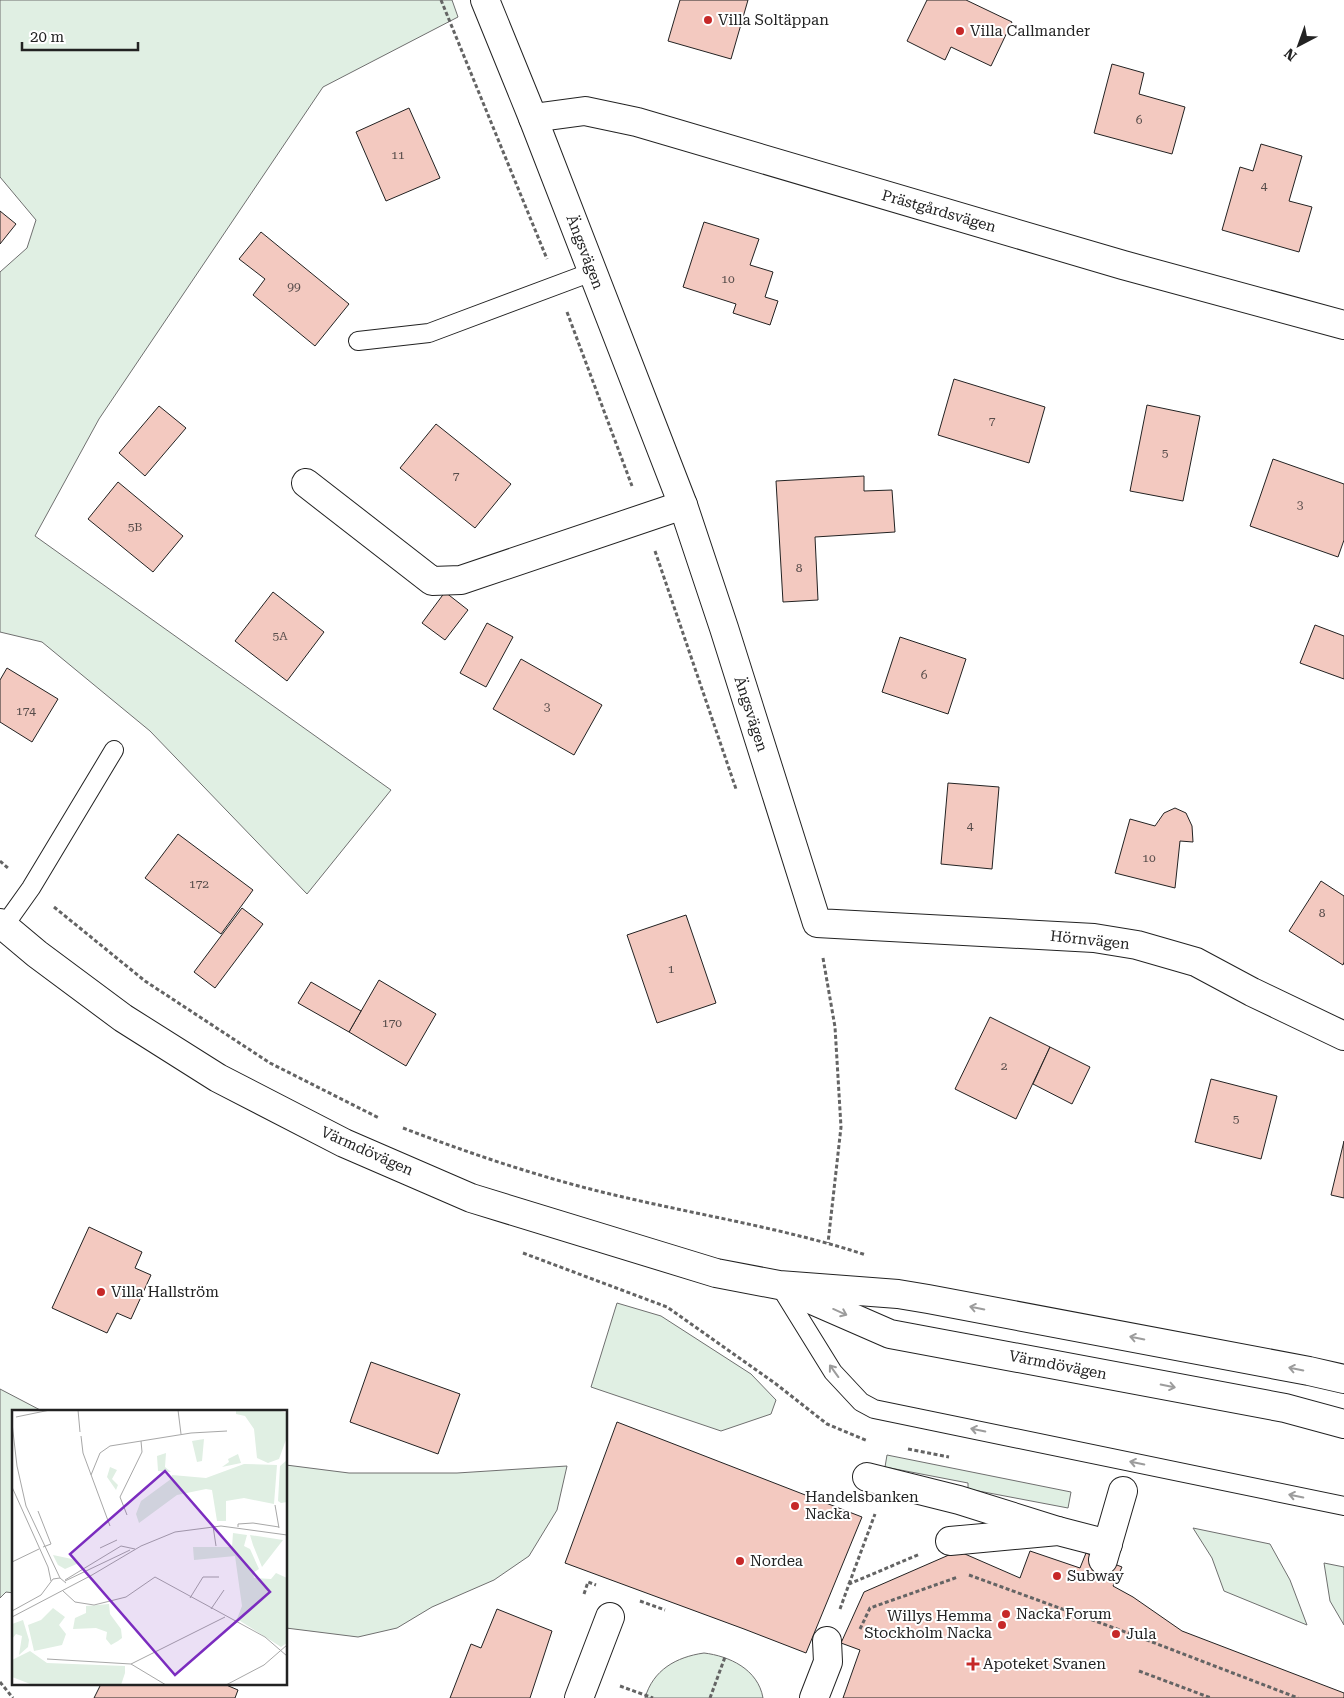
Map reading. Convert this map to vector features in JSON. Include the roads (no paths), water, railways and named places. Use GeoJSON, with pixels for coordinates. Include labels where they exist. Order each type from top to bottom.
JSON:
{"type":"FeatureCollection","features":[{"type":"Feature","properties":{"kind":"street","name":"Ängsvägen"},"geometry":{"type":"LineString","coordinates":[[485,0],[533,118],[683,505],[817,923]]}},
{"type":"Feature","properties":{"kind":"street","name":"Prästgårdsvägen"},"geometry":{"type":"LineString","coordinates":[[533,118],[585,111],[637,122],[1123,265],[1344,325]]}},
{"type":"Feature","properties":{"kind":"street"},"geometry":{"type":"LineString","coordinates":[[306,483],[432,581],[460,580],[683,505]]}},
{"type":"Feature","properties":{"kind":"street","name":"Hörnvägen"},"geometry":{"type":"LineString","coordinates":[[817,923],[1094,938],[1137,946],[1196,962],[1252,992],[1344,1036]]}},
{"type":"Feature","properties":{"kind":"street","name":"Värmdövägen"},"geometry":{"type":"LineString","coordinates":[[2,925],[123,1018],[218,1078],[344,1143],[472,1198],[716,1273],[779,1285],[898,1294],[1344,1379]]}},
{"type":"Feature","properties":{"kind":"street","name":"Värmdövägen"},"geometry":{"type":"LineString","coordinates":[[779,1285],[890,1334],[1284,1408],[1344,1424]]}},
{"type":"Feature","properties":{"kind":"street"},"geometry":{"type":"LineString","coordinates":[[867,1477],[959,1500],[1058,1531],[1105,1552],[1123,1491]]}},
{"type":"Feature","properties":{"kind":"street"},"geometry":{"type":"LineString","coordinates":[[950,1541],[1058,1531]]}},
{"type":"Feature","properties":{"kind":"street"},"geometry":{"type":"LineString","coordinates":[[579,1698],[610,1617]]}},
{"type":"Feature","properties":{"kind":"street"},"geometry":{"type":"LineString","coordinates":[[814,1698],[828,1662],[827,1641]]}},
{"type":"Feature","properties":{"kind":"lane"},"geometry":{"type":"LineString","coordinates":[[358,341],[429,333],[592,272]]}},
{"type":"Feature","properties":{"kind":"lane"},"geometry":{"type":"LineString","coordinates":[[2,925],[31,888],[114,750]]}},
{"type":"Feature","properties":{"kind":"lane"},"geometry":{"type":"LineString","coordinates":[[779,1285],[833,1372],[860,1402],[874,1409],[1344,1506]]}},
{"type":"Feature","properties":{"kind":"place","name":"Villa Soltäppan"},"geometry":{"type":"Point","coordinates":[708,20]}},
{"type":"Feature","properties":{"kind":"place","name":"Villa Callmander"},"geometry":{"type":"Point","coordinates":[960,31]}},
{"type":"Feature","properties":{"kind":"place","name":"Villa Hallström"},"geometry":{"type":"Point","coordinates":[101,1292]}},
{"type":"Feature","properties":{"kind":"place","name":"Handelsbanken Nacka"},"geometry":{"type":"Point","coordinates":[795,1506]}},
{"type":"Feature","properties":{"kind":"place","name":"Nordea"},"geometry":{"type":"Point","coordinates":[740,1561]}},
{"type":"Feature","properties":{"kind":"place","name":"Subway"},"geometry":{"type":"Point","coordinates":[1057,1576]}},
{"type":"Feature","properties":{"kind":"place","name":"Nacka Forum"},"geometry":{"type":"Point","coordinates":[1006,1614]}},
{"type":"Feature","properties":{"kind":"place","name":"Willys Hemma Stockholm Nacka"},"geometry":{"type":"Point","coordinates":[1002,1625]}},
{"type":"Feature","properties":{"kind":"place","name":"Jula"},"geometry":{"type":"Point","coordinates":[1116,1634]}},
{"type":"Feature","properties":{"kind":"place","name":"Apoteket Svanen"},"geometry":{"type":"Point","coordinates":[973,1664]}}]}
